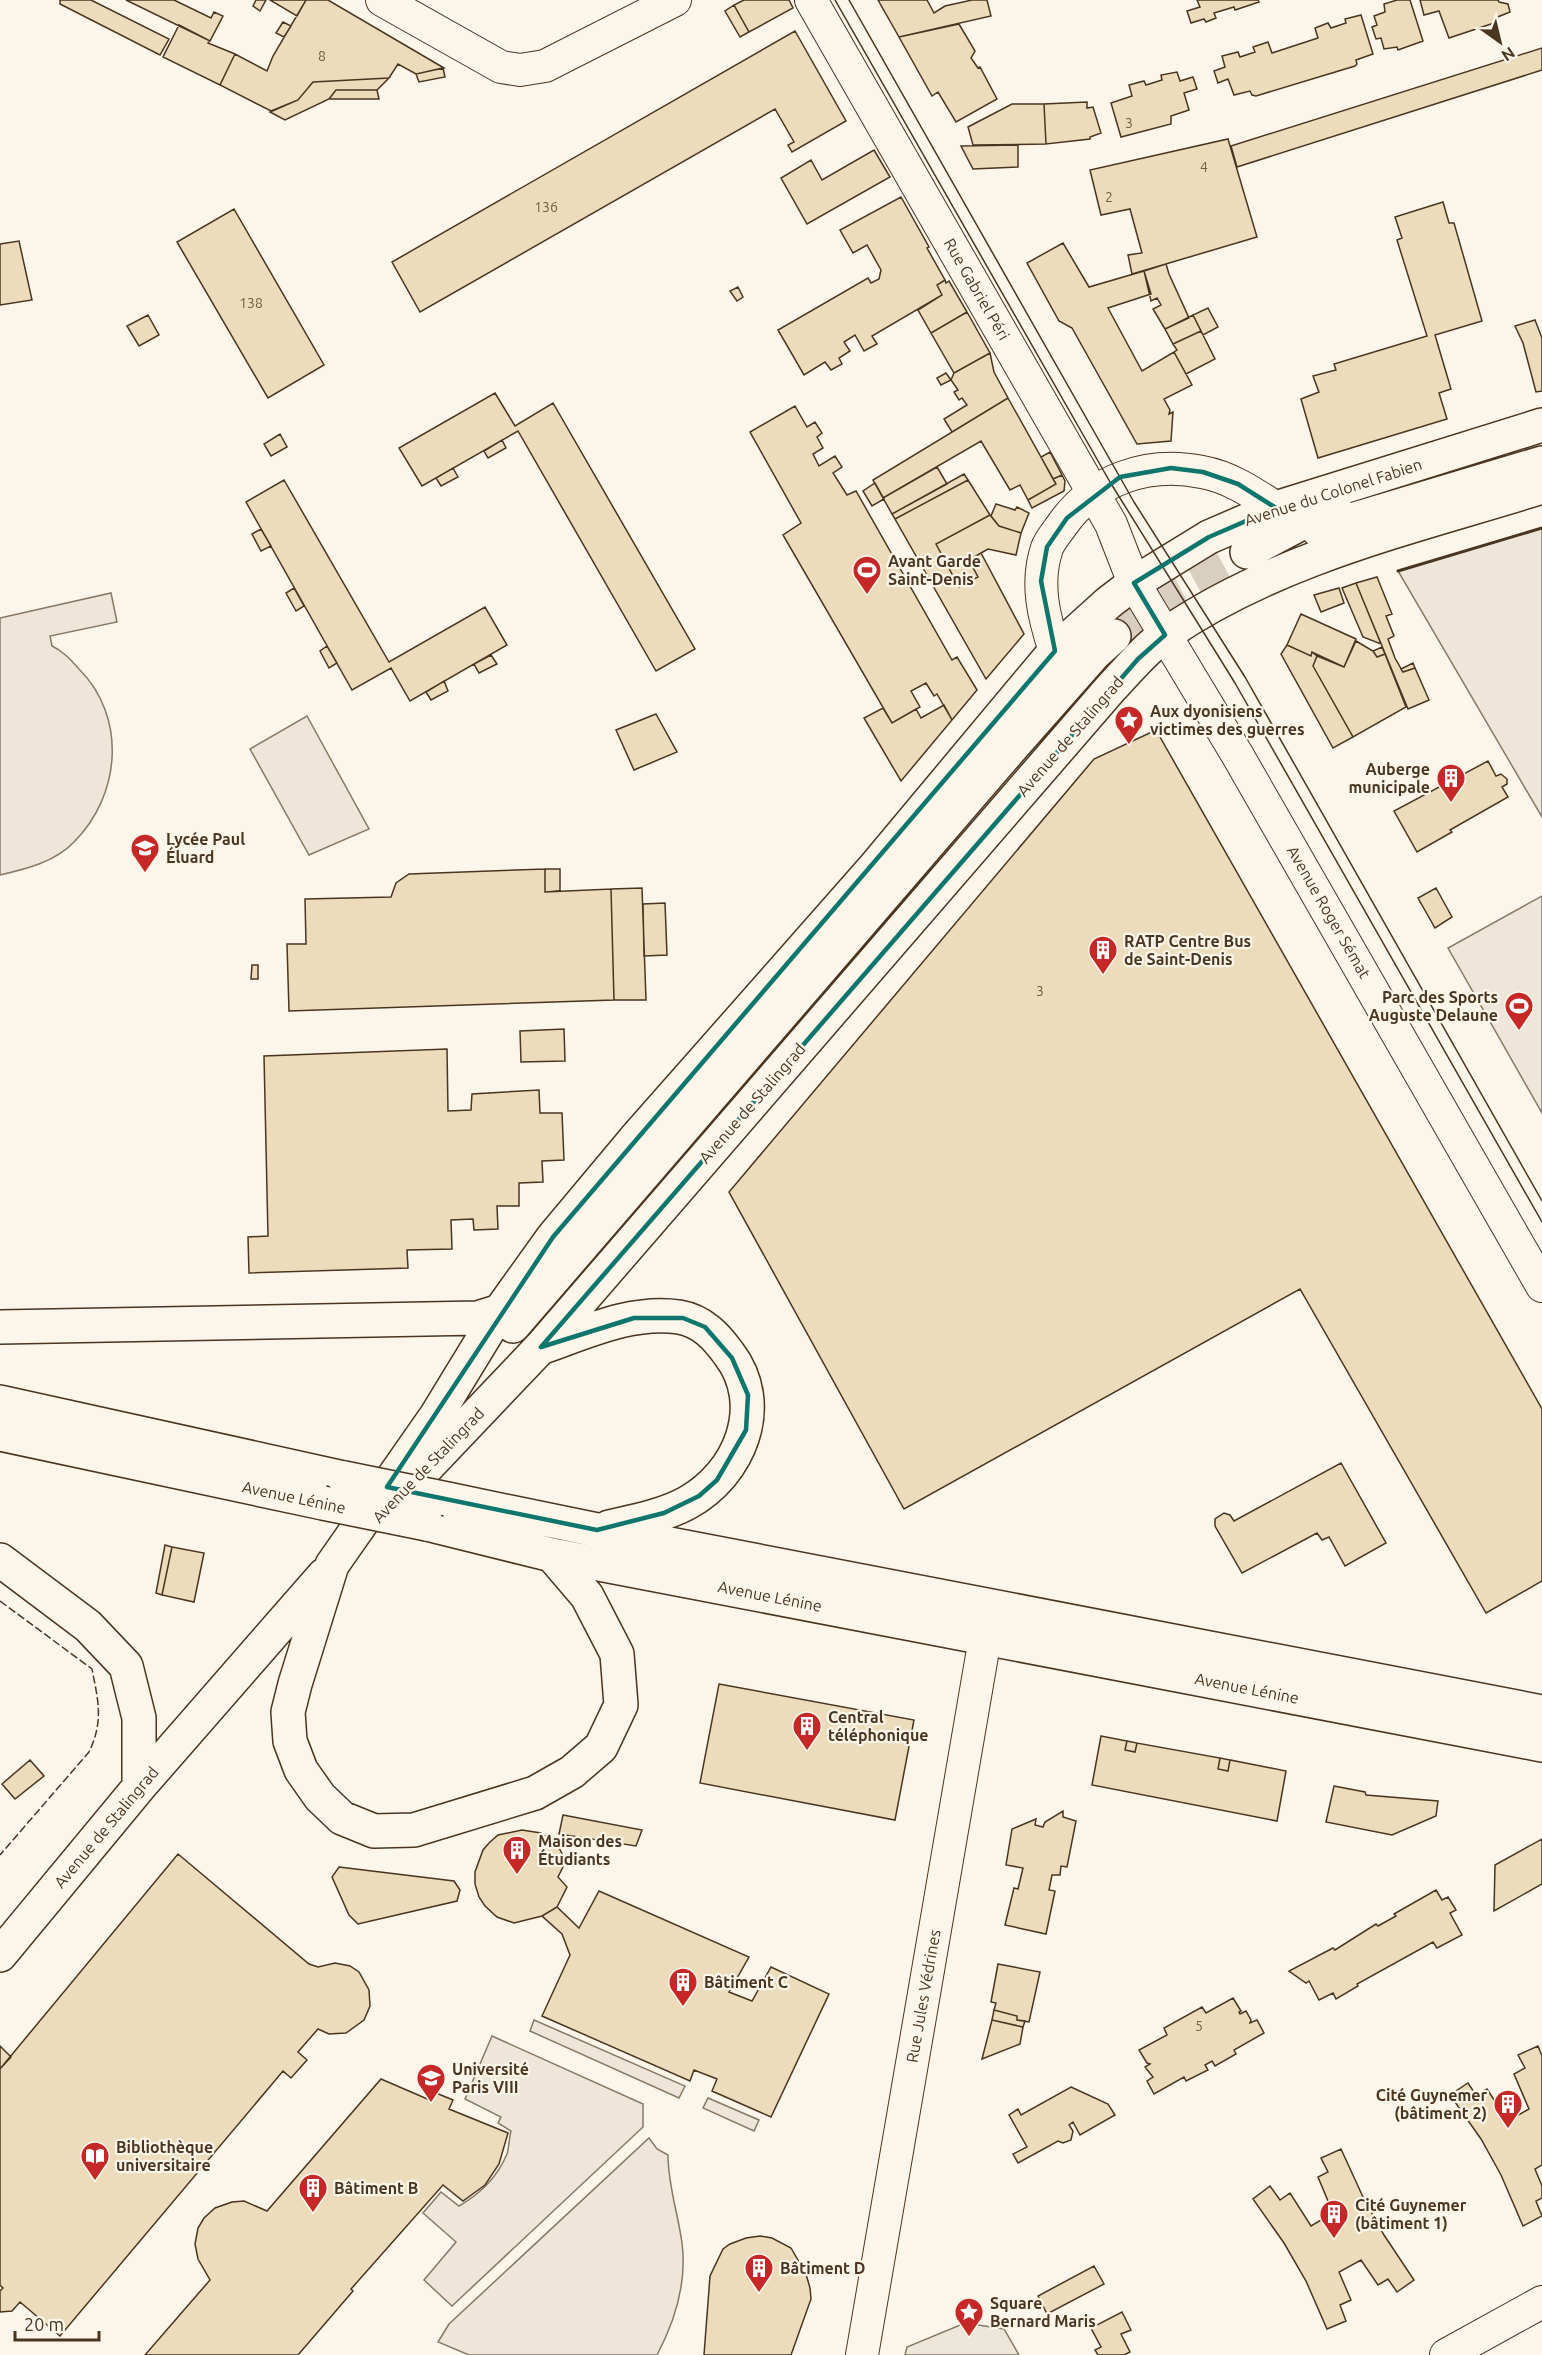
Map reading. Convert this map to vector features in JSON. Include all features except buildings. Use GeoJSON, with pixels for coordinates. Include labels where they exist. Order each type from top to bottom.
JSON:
{"type":"FeatureCollection","features":[{"type":"Feature","properties":{"kind":"main road","name":"Avenue du Colonel Fabien"},"geometry":{"type":"LineString","coordinates":[[1134,583],[1209,537],[1276,508],[1542,425]]}},
{"type":"Feature","properties":{"kind":"main road"},"geometry":{"type":"LineString","coordinates":[[1542,446],[1300,524],[1247,552],[1542,463]]}},
{"type":"Feature","properties":{"kind":"main road"},"geometry":{"type":"LineString","coordinates":[[1165,635],[1233,594],[1311,558],[1542,487]]}},
{"type":"Feature","properties":{"kind":"main road","name":"Avenue de Stalingrad"},"geometry":{"type":"LineString","coordinates":[[332,1565],[436,1416],[500,1311],[553,1237],[642,1131],[873,869],[1055,651],[1108,603],[1134,583]]}},
{"type":"Feature","properties":{"kind":"main road","name":"Avenue de Stalingrad"},"geometry":{"type":"LineString","coordinates":[[0,1955],[139,1787],[332,1565],[541,1347],[1111,688],[1165,635]]}},
{"type":"Feature","properties":{"kind":"main road","name":"Avenue de Stalingrad"},"geometry":{"type":"LineString","coordinates":[[436,1416],[1094,654],[1114,636]]}},
{"type":"Feature","properties":{"kind":"main road"},"geometry":{"type":"LineString","coordinates":[[730,1128],[1050,705]]}},
{"type":"Feature","properties":{"kind":"main road"},"geometry":{"type":"LineString","coordinates":[[448,1319],[489,1292],[526,1263],[553,1237]]}},
{"type":"Feature","properties":{"kind":"main road"},"geometry":{"type":"LineString","coordinates":[[0,1327],[478,1318],[500,1311],[536,1291],[556,1276]]}},
{"type":"Feature","properties":{"kind":"main road"},"geometry":{"type":"LineString","coordinates":[[541,1347],[634,1318],[660,1315],[683,1318],[705,1327],[714,1335],[732,1358],[746,1383],[749,1410],[746,1430],[728,1465],[710,1486],[686,1504],[664,1513],[597,1530]]}},
{"type":"Feature","properties":{"kind":"main road","name":"Avenue Lénine"},"geometry":{"type":"LineString","coordinates":[[0,1402],[344,1479],[597,1530],[1542,1712]]}},
{"type":"Feature","properties":{"kind":"main road","name":"Avenue Lénine"},"geometry":{"type":"LineString","coordinates":[[0,1434],[427,1524],[552,1555],[1542,1745]]}},
{"type":"Feature","properties":{"kind":"main road"},"geometry":{"type":"LineString","coordinates":[[332,1565],[288,1712],[290,1742],[301,1770],[320,1797],[342,1818],[374,1830],[414,1830],[535,1793],[572,1772],[601,1747],[621,1705],[617,1654],[587,1596],[552,1555]]}},
{"type":"Feature","properties":{"kind":"main road"},"geometry":{"type":"LineString","coordinates":[[0,1560],[88,1626],[126,1666],[139,1718],[139,1787]]}},
{"type":"Feature","properties":{"kind":"street"},"geometry":{"type":"LineString","coordinates":[[382,0],[501,67],[520,70],[545,66],[675,0]]}},
{"type":"Feature","properties":{"kind":"street","name":"Rue Gabriel Péri"},"geometry":{"type":"LineString","coordinates":[[811,0],[1111,524],[1134,583]]}},
{"type":"Feature","properties":{"kind":"street"},"geometry":{"type":"LineString","coordinates":[[1055,651],[1042,606],[1041,581],[1047,547],[1067,518],[1093,493],[1120,477],[1171,468],[1203,472],[1238,484],[1276,508]]}},
{"type":"Feature","properties":{"kind":"street","name":"Avenue Roger Sémat"},"geometry":{"type":"LineString","coordinates":[[1134,583],[1250,776],[1542,1286]]}},
{"type":"Feature","properties":{"kind":"street","name":"Rue Jules Védrines"},"geometry":{"type":"LineString","coordinates":[[862,2355],[985,1638]]}},
{"type":"Feature","properties":{"kind":"street"},"geometry":{"type":"LineString","coordinates":[[1446,2355],[1480,2346],[1542,2302]]}},
{"type":"Feature","properties":{"kind":"highlighted area"},"geometry":{"type":"Polygon","coordinates":[[[1171,468],[1203,472],[1238,484],[1276,508],[1209,537],[1134,583],[1165,635],[1138,659],[541,1347],[634,1318],[683,1318],[705,1327],[732,1358],[748,1395],[746,1430],[717,1480],[699,1496],[664,1513],[597,1530],[387,1487],[553,1237],[1055,651],[1041,581],[1047,547],[1067,518],[1120,477],[1171,468]]]}},
{"type":"Feature","properties":{"kind":"shaded area"},"geometry":{"type":"Polygon","coordinates":[[[1542,528],[1542,817],[1398,571],[1542,528]]]}},
{"type":"Feature","properties":{"kind":"shaded area"},"geometry":{"type":"Polygon","coordinates":[[[111,593],[117,622],[50,636],[52,646],[63,653],[79,669],[94,688],[105,710],[111,732],[112,756],[109,779],[101,802],[90,823],[74,842],[58,855],[40,864],[0,875],[0,618],[111,593]]]}},
{"type":"Feature","properties":{"kind":"shaded area"},"geometry":{"type":"Polygon","coordinates":[[[307,716],[369,829],[309,855],[250,749],[307,716]]]}},
{"type":"Feature","properties":{"kind":"shaded area","name":"Parc des Sports Auguste Delaune"},"geometry":{"type":"Polygon","coordinates":[[[1542,896],[1542,1113],[1448,948],[1542,896]]]}},
{"type":"Feature","properties":{"kind":"shaded area"},"geometry":{"type":"Polygon","coordinates":[[[534,2020],[685,2086],[679,2098],[530,2031],[534,2020]]]}},
{"type":"Feature","properties":{"kind":"shaded area"},"geometry":{"type":"Polygon","coordinates":[[[492,2036],[643,2104],[643,2127],[452,2306],[424,2280],[456,2242],[423,2213],[441,2192],[459,2206],[467,2201],[493,2178],[507,2154],[511,2131],[498,2123],[501,2117],[465,2099],[492,2036]]]}},
{"type":"Feature","properties":{"kind":"shaded area"},"geometry":{"type":"Polygon","coordinates":[[[708,2098],[759,2120],[754,2131],[703,2108],[708,2098]]]}},
{"type":"Feature","properties":{"kind":"shaded area"},"geometry":{"type":"Polygon","coordinates":[[[649,2138],[657,2149],[668,2155],[683,2258],[678,2301],[657,2355],[469,2355],[438,2342],[449,2324],[649,2138]]]}},
{"type":"Feature","properties":{"kind":"shaded area","name":"Square Bernard Maris"},"geometry":{"type":"Polygon","coordinates":[[[965,2323],[1004,2329],[1019,2355],[905,2355],[907,2347],[965,2323]]]}},
{"type":"Feature","properties":{"kind":"tunnel"},"geometry":{"type":"LineString","coordinates":[[1114,636],[1163,597],[1247,552]]}},
{"type":"Feature","properties":{"kind":"tram line"},"geometry":{"type":"LineString","coordinates":[[835,0],[1110,482],[1235,683],[1542,1222]]}},
{"type":"Feature","properties":{"kind":"tram line"},"geometry":{"type":"LineString","coordinates":[[849,0],[1134,502],[1245,677],[1542,1201]]}},
{"type":"Feature","properties":{"kind":"fence"},"geometry":{"type":"LineString","coordinates":[[0,1601],[92,1669],[98,1711],[97,1730],[89,1752],[0,1855]]}},
{"type":"Feature","properties":{"kind":"wall"},"geometry":{"type":"LineString","coordinates":[[1398,571],[1542,528]]}},
{"type":"Feature","properties":{"kind":"place","name":"Avant Garde Saint-Denis"},"geometry":{"type":"Point","coordinates":[867,596]}},
{"type":"Feature","properties":{"kind":"place","name":"Aux dyonisiens victimes des guerres"},"geometry":{"type":"Point","coordinates":[1129,746]}},
{"type":"Feature","properties":{"kind":"place","name":"Auberge municipale"},"geometry":{"type":"Point","coordinates":[1451,804]}},
{"type":"Feature","properties":{"kind":"place","name":"Lycée Paul Éluard"},"geometry":{"type":"Point","coordinates":[145,874]}},
{"type":"Feature","properties":{"kind":"place","name":"RATP Centre Bus de Saint-Denis"},"geometry":{"type":"Point","coordinates":[1103,976]}},
{"type":"Feature","properties":{"kind":"place","name":"Parc des Sports Auguste Delaune"},"geometry":{"type":"Point","coordinates":[1519,1032]}},
{"type":"Feature","properties":{"kind":"place","name":"Central téléphonique"},"geometry":{"type":"Point","coordinates":[807,1752]}},
{"type":"Feature","properties":{"kind":"place","name":"Maison des Étudiants"},"geometry":{"type":"Point","coordinates":[517,1876]}},
{"type":"Feature","properties":{"kind":"place","name":"Bâtiment C"},"geometry":{"type":"Point","coordinates":[683,2008]}},
{"type":"Feature","properties":{"kind":"place","name":"Université Paris VIII"},"geometry":{"type":"Point","coordinates":[431,2104]}},
{"type":"Feature","properties":{"kind":"place","name":"Cité Guynemer (bâtiment 2)"},"geometry":{"type":"Point","coordinates":[1508,2130]}},
{"type":"Feature","properties":{"kind":"place","name":"Bibliothèque universitaire"},"geometry":{"type":"Point","coordinates":[95,2182]}},
{"type":"Feature","properties":{"kind":"place","name":"Bâtiment B"},"geometry":{"type":"Point","coordinates":[313,2214]}},
{"type":"Feature","properties":{"kind":"place","name":"Cité Guynemer (bâtiment 1)"},"geometry":{"type":"Point","coordinates":[1334,2240]}},
{"type":"Feature","properties":{"kind":"place","name":"Bâtiment D"},"geometry":{"type":"Point","coordinates":[759,2294]}},
{"type":"Feature","properties":{"kind":"place","name":"Square Bernard Maris"},"geometry":{"type":"Point","coordinates":[969,2338]}}]}
